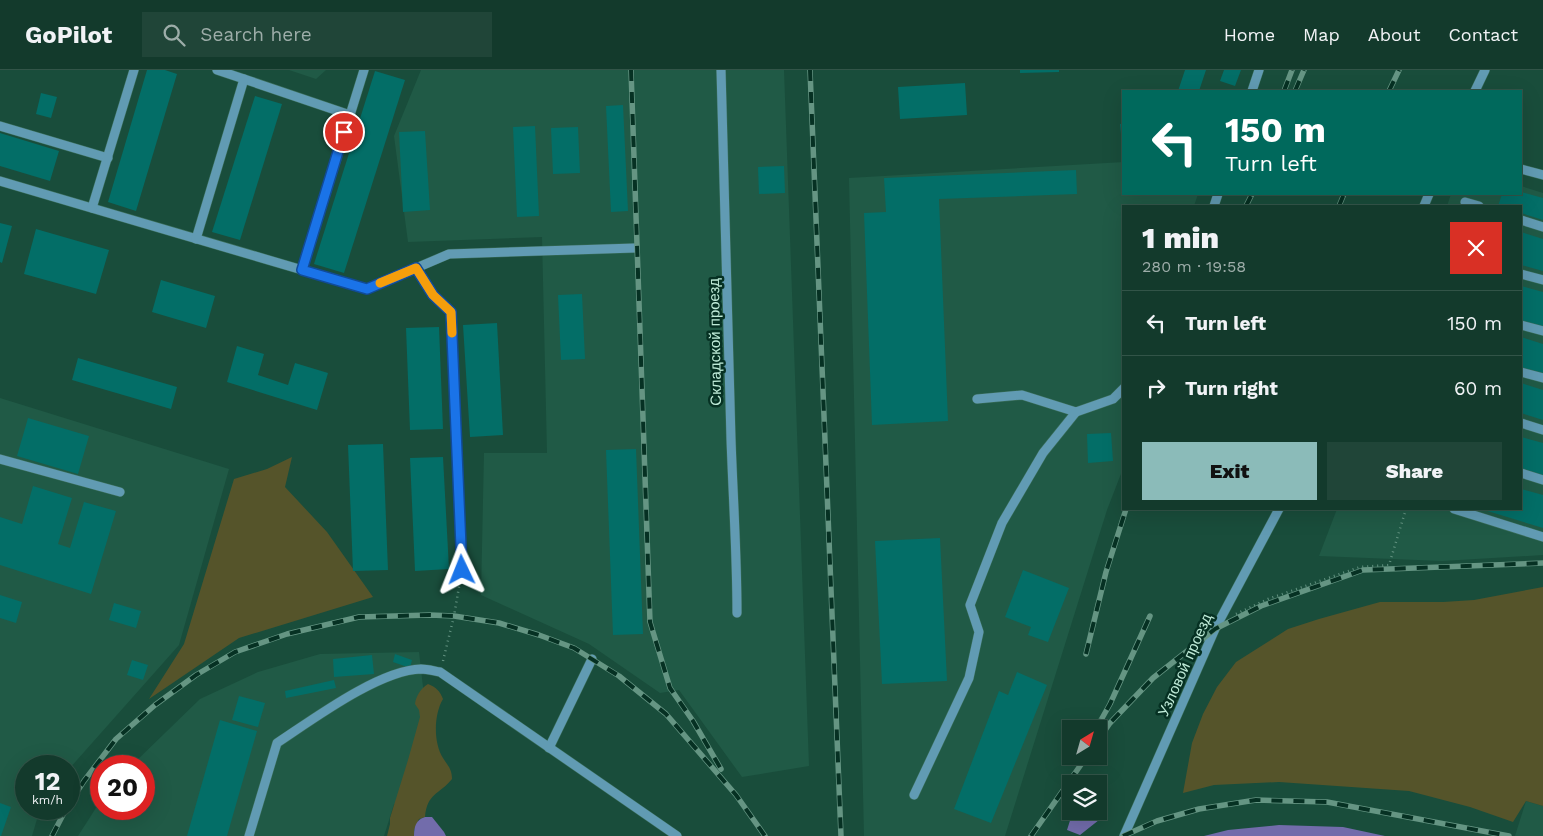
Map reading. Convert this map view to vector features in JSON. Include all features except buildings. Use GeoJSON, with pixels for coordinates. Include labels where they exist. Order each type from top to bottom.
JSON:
{"type":"FeatureCollection","features":[{"type":"Feature","properties":{"kind":"street"},"geometry":{"type":"LineString","coordinates":[[92,208],[134,70]]}},
{"type":"Feature","properties":{"kind":"street"},"geometry":{"type":"LineString","coordinates":[[217,70],[350,115]]}},
{"type":"Feature","properties":{"kind":"street"},"geometry":{"type":"LineString","coordinates":[[302,270],[364,70]]}},
{"type":"Feature","properties":{"kind":"street","name":"Складской проезд"},"geometry":{"type":"LineString","coordinates":[[721,70],[731,440],[737,557],[737,613]]}},
{"type":"Feature","properties":{"kind":"street"},"geometry":{"type":"LineString","coordinates":[[1252,90],[1259,70]]}},
{"type":"Feature","properties":{"kind":"street"},"geometry":{"type":"LineString","coordinates":[[1475,90],[1485,70]]}},
{"type":"Feature","properties":{"kind":"street"},"geometry":{"type":"LineString","coordinates":[[196,239],[244,79]]}},
{"type":"Feature","properties":{"kind":"street"},"geometry":{"type":"LineString","coordinates":[[0,126],[108,158]]}},
{"type":"Feature","properties":{"kind":"street"},"geometry":{"type":"LineString","coordinates":[[1522,168],[1543,175]]}},
{"type":"Feature","properties":{"kind":"street"},"geometry":{"type":"LineString","coordinates":[[0,181],[367,289],[450,254],[635,248]]}},
{"type":"Feature","properties":{"kind":"street"},"geometry":{"type":"LineString","coordinates":[[1522,220],[1543,227]]}},
{"type":"Feature","properties":{"kind":"street"},"geometry":{"type":"LineString","coordinates":[[416,268],[433,295],[451,312],[462,570]]}},
{"type":"Feature","properties":{"kind":"street"},"geometry":{"type":"LineString","coordinates":[[1522,274],[1543,280]]}},
{"type":"Feature","properties":{"kind":"street"},"geometry":{"type":"LineString","coordinates":[[1522,325],[1543,332]]}},
{"type":"Feature","properties":{"kind":"street"},"geometry":{"type":"LineString","coordinates":[[1522,372],[1543,378]]}},
{"type":"Feature","properties":{"kind":"street"},"geometry":{"type":"LineString","coordinates":[[914,796],[969,678],[979,632],[970,605],[1002,524],[1043,453],[1076,412],[1113,400],[1122,390]]}},
{"type":"Feature","properties":{"kind":"street"},"geometry":{"type":"LineString","coordinates":[[977,399],[1022,396],[1076,412]]}},
{"type":"Feature","properties":{"kind":"street"},"geometry":{"type":"LineString","coordinates":[[1522,423],[1543,430]]}},
{"type":"Feature","properties":{"kind":"street"},"geometry":{"type":"LineString","coordinates":[[0,459],[120,492]]}},
{"type":"Feature","properties":{"kind":"street"},"geometry":{"type":"LineString","coordinates":[[1522,473],[1543,480]]}},
{"type":"Feature","properties":{"kind":"street","name":"Узловой проезд"},"geometry":{"type":"LineString","coordinates":[[1124,836],[1219,622],[1278,510]]}},
{"type":"Feature","properties":{"kind":"street"},"geometry":{"type":"LineString","coordinates":[[1457,510],[1543,537]]}},
{"type":"Feature","properties":{"kind":"street"},"geometry":{"type":"LineString","coordinates":[[549,748],[592,659]]}},
{"type":"Feature","properties":{"kind":"street"},"geometry":{"type":"LineString","coordinates":[[249,836],[277,742],[335,705],[394,674],[421,669],[440,672],[677,836]]}},
{"type":"Feature","properties":{"kind":"path"},"geometry":{"type":"LineString","coordinates":[[1219,622],[1268,599],[1360,567],[1390,566],[1406,510]]}},
{"type":"Feature","properties":{"kind":"path"},"geometry":{"type":"LineString","coordinates":[[440,672],[454,616],[462,570]]}},
{"type":"Feature","properties":{"kind":"shaded area"},"geometry":{"type":"Polygon","coordinates":[[[289,70],[326,70],[316,79],[289,70]]]}},
{"type":"Feature","properties":{"kind":"shaded area"},"geometry":{"type":"Polygon","coordinates":[[[421,70],[784,70],[809,766],[742,777],[679,690],[660,693],[589,644],[481,595],[484,453],[547,453],[542,237],[408,242],[394,136],[421,70]]]}},
{"type":"Feature","properties":{"kind":"shaded area"},"geometry":{"type":"Polygon","coordinates":[[[1122,162],[1122,195],[1198,195],[1194,205],[1122,205],[1122,471],[1107,510],[1005,836],[864,836],[849,178],[1122,162]]]}},
{"type":"Feature","properties":{"kind":"shaded area"},"geometry":{"type":"Polygon","coordinates":[[[1522,186],[1543,193],[1543,555],[1442,561],[1319,556],[1337,510],[1522,510],[1522,205],[1447,205],[1451,195],[1522,195],[1522,186]]]}},
{"type":"Feature","properties":{"kind":"shaded area"},"geometry":{"type":"Polygon","coordinates":[[[0,398],[229,469],[179,645],[80,757],[80,755],[15,755],[15,820],[37,820],[32,836],[0,836],[0,398]]]}},
{"type":"Feature","properties":{"kind":"shaded area"},"geometry":{"type":"Polygon","coordinates":[[[292,457],[285,487],[327,532],[373,597],[239,638],[149,699],[184,644],[234,479],[267,469],[292,457]]]}},
{"type":"Feature","properties":{"kind":"shaded area"},"geometry":{"type":"Polygon","coordinates":[[[1543,587],[1543,806],[1526,801],[1513,822],[1470,807],[1409,791],[1279,782],[1214,785],[1183,793],[1192,743],[1203,714],[1217,687],[1236,662],[1288,629],[1380,602],[1474,600],[1543,587]]]}},
{"type":"Feature","properties":{"kind":"shaded area"},"geometry":{"type":"Polygon","coordinates":[[[419,652],[427,722],[404,804],[394,804],[384,836],[78,836],[90,817],[90,820],[155,820],[155,755],[142,755],[200,699],[258,672],[320,654],[419,652]]]}},
{"type":"Feature","properties":{"kind":"shaded area"},"geometry":{"type":"Polygon","coordinates":[[[428,684],[441,694],[443,699],[436,720],[436,736],[452,779],[428,803],[425,817],[419,819],[414,830],[414,836],[387,836],[390,818],[420,717],[419,710],[415,704],[421,690],[428,684]]]}},
{"type":"Feature","properties":{"kind":"shaded area"},"geometry":{"type":"Polygon","coordinates":[[[1526,801],[1543,806],[1543,836],[1515,836],[1526,801]]]}},
{"type":"Feature","properties":{"kind":"shaded area"},"geometry":{"type":"Polygon","coordinates":[[[425,817],[432,817],[446,836],[414,836],[416,824],[425,817]]]}},
{"type":"Feature","properties":{"kind":"shaded area"},"geometry":{"type":"Polygon","coordinates":[[[1070,820],[1099,820],[1080,835],[1067,830],[1070,820]]]}},
{"type":"Feature","properties":{"kind":"shaded area"},"geometry":{"type":"Polygon","coordinates":[[[1279,825],[1343,827],[1385,836],[1204,836],[1228,830],[1279,825]]]}},
{"type":"Feature","properties":{"kind":"railway"},"geometry":{"type":"LineString","coordinates":[[631,70],[650,622],[670,688],[693,721],[721,769]]}},
{"type":"Feature","properties":{"kind":"railway"},"geometry":{"type":"LineString","coordinates":[[810,70],[841,836]]}},
{"type":"Feature","properties":{"kind":"railway"},"geometry":{"type":"LineString","coordinates":[[1284,90],[1292,70]]}},
{"type":"Feature","properties":{"kind":"railway"},"geometry":{"type":"LineString","coordinates":[[1295,90],[1304,70]]}},
{"type":"Feature","properties":{"kind":"railway"},"geometry":{"type":"LineString","coordinates":[[1389,90],[1399,70]]}},
{"type":"Feature","properties":{"kind":"railway"},"geometry":{"type":"LineString","coordinates":[[1246,205],[1252,195]]}},
{"type":"Feature","properties":{"kind":"railway"},"geometry":{"type":"LineString","coordinates":[[1339,205],[1344,195]]}},
{"type":"Feature","properties":{"kind":"railway"},"geometry":{"type":"LineString","coordinates":[[1086,654],[1106,572],[1126,510]]}},
{"type":"Feature","properties":{"kind":"railway"},"geometry":{"type":"LineString","coordinates":[[1108,726],[1153,678],[1215,629],[1261,606],[1363,570],[1543,563]]}},
{"type":"Feature","properties":{"kind":"railway"},"geometry":{"type":"LineString","coordinates":[[80,787],[116,739],[155,705],[196,675],[235,652],[287,634],[359,617],[454,616],[499,623],[539,635],[574,648],[619,676],[666,714],[736,795],[765,836]]}},
{"type":"Feature","properties":{"kind":"railway"},"geometry":{"type":"LineString","coordinates":[[1101,720],[1150,616]]}},
{"type":"Feature","properties":{"kind":"railway"},"geometry":{"type":"LineString","coordinates":[[1031,836],[1081,765]]}},
{"type":"Feature","properties":{"kind":"railway"},"geometry":{"type":"LineString","coordinates":[[1123,836],[1157,821],[1199,809],[1256,800],[1327,802],[1509,836]]}},
{"type":"Feature","properties":{"kind":"railway"},"geometry":{"type":"LineString","coordinates":[[52,836],[60,820]]}},
{"type":"Feature","properties":{"kind":"slow traffic"},"geometry":{"type":"LineString","coordinates":[[380,283],[416,268],[433,295],[451,312],[452,333]]}},
{"type":"Feature","properties":{"kind":"route"},"geometry":{"type":"LineString","coordinates":[[344,132],[302,270],[367,289],[416,268],[433,295],[451,312],[462,570]]}}]}
